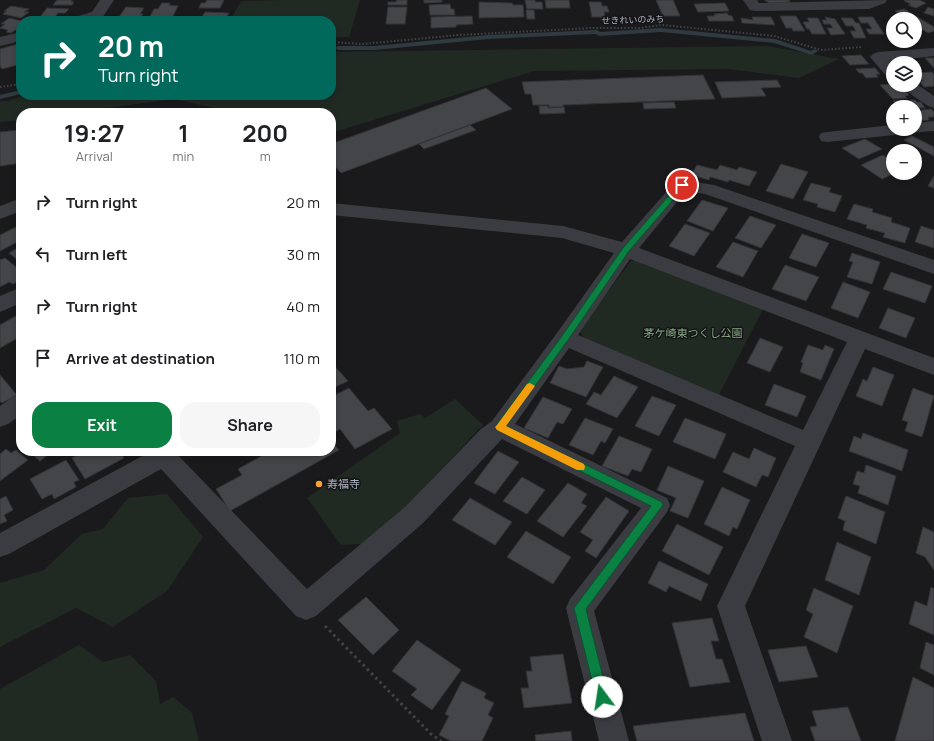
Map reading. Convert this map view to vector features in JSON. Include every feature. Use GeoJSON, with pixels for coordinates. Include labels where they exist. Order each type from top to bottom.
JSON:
{"type":"FeatureCollection","features":[{"type":"Feature","properties":{"kind":"street"},"geometry":{"type":"LineString","coordinates":[[94,16],[97,15],[107,0]]}},
{"type":"Feature","properties":{"kind":"street"},"geometry":{"type":"LineString","coordinates":[[750,0],[755,7],[869,5],[880,0]]}},
{"type":"Feature","properties":{"kind":"street"},"geometry":{"type":"LineString","coordinates":[[0,42],[16,37]]}},
{"type":"Feature","properties":{"kind":"street"},"geometry":{"type":"LineString","coordinates":[[889,56],[934,52]]}},
{"type":"Feature","properties":{"kind":"street"},"geometry":{"type":"LineString","coordinates":[[886,56],[878,57],[886,67]]}},
{"type":"Feature","properties":{"kind":"street"},"geometry":{"type":"LineString","coordinates":[[919,92],[934,102]]}},
{"type":"Feature","properties":{"kind":"street"},"geometry":{"type":"LineString","coordinates":[[922,127],[934,126]]}},
{"type":"Feature","properties":{"kind":"street"},"geometry":{"type":"LineString","coordinates":[[827,137],[886,131]]}},
{"type":"Feature","properties":{"kind":"street"},"geometry":{"type":"LineString","coordinates":[[163,456],[306,607],[414,515],[489,436],[500,427],[565,338],[626,250],[682,185],[708,189],[934,267]]}},
{"type":"Feature","properties":{"kind":"street"},"geometry":{"type":"LineString","coordinates":[[0,212],[16,206]]}},
{"type":"Feature","properties":{"kind":"street"},"geometry":{"type":"LineString","coordinates":[[336,209],[563,232],[626,250],[860,338],[934,368]]}},
{"type":"Feature","properties":{"kind":"street"},"geometry":{"type":"LineString","coordinates":[[0,305],[16,297]]}},
{"type":"Feature","properties":{"kind":"street"},"geometry":{"type":"LineString","coordinates":[[565,338],[809,442]]}},
{"type":"Feature","properties":{"kind":"street"},"geometry":{"type":"LineString","coordinates":[[777,741],[731,606],[860,338]]}},
{"type":"Feature","properties":{"kind":"street"},"geometry":{"type":"LineString","coordinates":[[0,418],[16,407]]}},
{"type":"Feature","properties":{"kind":"street"},"geometry":{"type":"LineString","coordinates":[[500,427],[658,505],[580,608],[614,741]]}},
{"type":"Feature","properties":{"kind":"street"},"geometry":{"type":"LineString","coordinates":[[0,546],[158,456]]}},
{"type":"Feature","properties":{"kind":"path","name":"せきれいのみち"},"geometry":{"type":"LineString","coordinates":[[336,42],[362,44],[459,34],[591,28],[640,28],[662,25],[774,36],[820,50],[865,47]]}},
{"type":"Feature","properties":{"kind":"path"},"geometry":{"type":"LineString","coordinates":[[0,87],[16,85]]}},
{"type":"Feature","properties":{"kind":"path"},"geometry":{"type":"LineString","coordinates":[[306,607],[431,734],[441,741]]}},
{"type":"Feature","properties":{"kind":"green space"},"geometry":{"type":"Polygon","coordinates":[[[360,0],[349,37],[336,37],[336,16],[233,16],[241,1],[360,0]]]}},
{"type":"Feature","properties":{"kind":"green space"},"geometry":{"type":"Polygon","coordinates":[[[767,46],[839,59],[799,78],[729,69],[534,71],[336,131],[336,108],[214,108],[178,100],[336,100],[336,52],[767,46]]]}},
{"type":"Feature","properties":{"kind":"green space"},"geometry":{"type":"Polygon","coordinates":[[[16,98],[16,100],[166,100],[106,108],[16,108],[16,120],[0,122],[0,101],[8,101],[16,98]]]}},
{"type":"Feature","properties":{"kind":"green space","name":"茅ケ崎東つくし公園"},"geometry":{"type":"Polygon","coordinates":[[[631,261],[638,261],[763,309],[719,395],[584,338],[579,330],[631,261]]]}},
{"type":"Feature","properties":{"kind":"green space"},"geometry":{"type":"Polygon","coordinates":[[[455,399],[483,425],[401,512],[374,536],[361,544],[341,545],[307,498],[400,433],[397,421],[420,414],[425,418],[455,399]]]}},
{"type":"Feature","properties":{"kind":"green space"},"geometry":{"type":"Polygon","coordinates":[[[167,494],[203,537],[167,591],[113,627],[76,608],[0,647],[0,583],[44,570],[82,534],[103,529],[128,498],[167,494]]]}},
{"type":"Feature","properties":{"kind":"green space"},"geometry":{"type":"Polygon","coordinates":[[[79,645],[103,662],[130,655],[156,681],[160,704],[173,697],[192,713],[199,741],[0,741],[0,689],[79,645]]]}},
{"type":"Feature","properties":{"kind":"building"},"geometry":{"type":"Polygon","coordinates":[[[57,0],[72,0],[71,2],[74,2],[72,5],[53,5],[57,0]]]}},
{"type":"Feature","properties":{"kind":"building"},"geometry":{"type":"Polygon","coordinates":[[[207,0],[224,0],[220,8],[199,8],[201,3],[205,3],[207,0]]]}},
{"type":"Feature","properties":{"kind":"building"},"geometry":{"type":"Polygon","coordinates":[[[397,0],[407,0],[407,5],[388,5],[388,2],[396,2],[397,0]]]}},
{"type":"Feature","properties":{"kind":"building"},"geometry":{"type":"Polygon","coordinates":[[[424,0],[442,0],[442,2],[424,3],[424,0]]]}},
{"type":"Feature","properties":{"kind":"building"},"geometry":{"type":"Polygon","coordinates":[[[525,0],[542,2],[543,9],[527,9],[525,0]]]}},
{"type":"Feature","properties":{"kind":"building"},"geometry":{"type":"Polygon","coordinates":[[[545,0],[569,0],[570,8],[546,8],[545,0]]]}},
{"type":"Feature","properties":{"kind":"building"},"geometry":{"type":"Polygon","coordinates":[[[656,0],[673,0],[680,16],[663,16],[656,0]]]}},
{"type":"Feature","properties":{"kind":"building"},"geometry":{"type":"Polygon","coordinates":[[[764,0],[789,0],[790,2],[770,3],[764,0]]]}},
{"type":"Feature","properties":{"kind":"building"},"geometry":{"type":"Polygon","coordinates":[[[919,0],[926,3],[916,8],[908,5],[911,4],[904,1],[919,0]]]}},
{"type":"Feature","properties":{"kind":"building"},"geometry":{"type":"Polygon","coordinates":[[[479,2],[512,3],[513,5],[523,5],[524,17],[479,18],[479,2]]]}},
{"type":"Feature","properties":{"kind":"building"},"geometry":{"type":"Polygon","coordinates":[[[589,2],[601,2],[602,6],[607,6],[609,12],[604,12],[605,17],[592,17],[589,2]]]}},
{"type":"Feature","properties":{"kind":"building"},"geometry":{"type":"Polygon","coordinates":[[[162,3],[170,3],[169,5],[178,6],[173,16],[150,16],[154,9],[158,9],[162,3]]]}},
{"type":"Feature","properties":{"kind":"building"},"geometry":{"type":"Polygon","coordinates":[[[725,3],[729,11],[698,12],[694,4],[725,3]]]}},
{"type":"Feature","properties":{"kind":"building"},"geometry":{"type":"Polygon","coordinates":[[[450,4],[451,9],[454,9],[455,15],[430,15],[429,5],[450,4]]]}},
{"type":"Feature","properties":{"kind":"building"},"geometry":{"type":"Polygon","coordinates":[[[11,6],[29,9],[24,12],[29,12],[24,16],[16,17],[3,14],[7,11],[4,11],[11,6]]]}},
{"type":"Feature","properties":{"kind":"building"},"geometry":{"type":"Polygon","coordinates":[[[126,7],[144,8],[140,14],[143,14],[142,16],[120,16],[126,7]]]}},
{"type":"Feature","properties":{"kind":"building"},"geometry":{"type":"Polygon","coordinates":[[[388,7],[407,7],[405,24],[386,24],[388,7]]]}},
{"type":"Feature","properties":{"kind":"building"},"geometry":{"type":"Polygon","coordinates":[[[928,7],[934,9],[934,16],[924,13],[928,7]]]}},
{"type":"Feature","properties":{"kind":"building"},"geometry":{"type":"Polygon","coordinates":[[[47,8],[69,9],[65,13],[58,13],[56,16],[41,16],[47,8]]]}},
{"type":"Feature","properties":{"kind":"building"},"geometry":{"type":"Polygon","coordinates":[[[904,9],[909,12],[897,12],[895,11],[904,9]]]}},
{"type":"Feature","properties":{"kind":"building"},"geometry":{"type":"Polygon","coordinates":[[[526,10],[534,10],[535,19],[527,19],[526,10]]]}},
{"type":"Feature","properties":{"kind":"building"},"geometry":{"type":"Polygon","coordinates":[[[205,12],[229,13],[227,16],[203,16],[205,12]]]}},
{"type":"Feature","properties":{"kind":"building"},"geometry":{"type":"Polygon","coordinates":[[[727,13],[728,15],[732,16],[734,21],[709,21],[707,16],[715,16],[714,14],[727,13]]]}},
{"type":"Feature","properties":{"kind":"building"},"geometry":{"type":"Polygon","coordinates":[[[472,16],[473,24],[456,25],[456,27],[431,28],[431,17],[472,16]]]}},
{"type":"Feature","properties":{"kind":"building"},"geometry":{"type":"Polygon","coordinates":[[[780,16],[796,16],[805,31],[793,31],[792,28],[786,28],[780,16]]]}},
{"type":"Feature","properties":{"kind":"building"},"geometry":{"type":"Polygon","coordinates":[[[752,17],[771,17],[775,25],[742,23],[741,18],[753,20],[752,17]]]}},
{"type":"Feature","properties":{"kind":"building"},"geometry":{"type":"Polygon","coordinates":[[[825,17],[835,19],[845,34],[831,35],[827,28],[833,28],[830,24],[824,24],[822,20],[827,20],[825,17]]]}},
{"type":"Feature","properties":{"kind":"building"},"geometry":{"type":"Polygon","coordinates":[[[858,17],[873,17],[884,34],[869,34],[866,29],[872,29],[868,23],[861,23],[858,17]]]}},
{"type":"Feature","properties":{"kind":"building"},"geometry":{"type":"Polygon","coordinates":[[[9,18],[16,20],[16,30],[11,33],[6,32],[8,30],[0,28],[5,24],[1,24],[9,18]]]}},
{"type":"Feature","properties":{"kind":"building"},"geometry":{"type":"Polygon","coordinates":[[[807,18],[818,18],[826,34],[812,34],[803,22],[809,22],[807,18]]]}},
{"type":"Feature","properties":{"kind":"building"},"geometry":{"type":"Polygon","coordinates":[[[841,18],[852,18],[856,23],[859,23],[866,38],[854,38],[850,31],[856,31],[853,26],[846,26],[841,18]]]}},
{"type":"Feature","properties":{"kind":"building"},"geometry":{"type":"Polygon","coordinates":[[[922,20],[934,27],[934,31],[928,33],[922,29],[922,20]]]}},
{"type":"Feature","properties":{"kind":"building"},"geometry":{"type":"Polygon","coordinates":[[[16,44],[16,65],[2,69],[0,66],[0,49],[16,44]]]}},
{"type":"Feature","properties":{"kind":"building"},"geometry":{"type":"Polygon","coordinates":[[[861,55],[869,64],[850,65],[842,56],[861,55]]]}},
{"type":"Feature","properties":{"kind":"building"},"geometry":{"type":"Polygon","coordinates":[[[925,58],[934,58],[934,68],[925,58]]]}},
{"type":"Feature","properties":{"kind":"building"},"geometry":{"type":"Polygon","coordinates":[[[875,68],[880,74],[876,74],[878,77],[866,78],[856,69],[875,68]]]}},
{"type":"Feature","properties":{"kind":"building"},"geometry":{"type":"Polygon","coordinates":[[[932,72],[934,75],[934,86],[924,87],[922,85],[922,73],[932,72]]]}},
{"type":"Feature","properties":{"kind":"building"},"geometry":{"type":"Polygon","coordinates":[[[703,75],[715,99],[563,105],[563,107],[549,107],[549,105],[533,105],[531,94],[525,94],[522,82],[703,75]]]}},
{"type":"Feature","properties":{"kind":"building"},"geometry":{"type":"Polygon","coordinates":[[[777,80],[781,87],[761,88],[766,96],[722,98],[715,82],[777,80]]]}},
{"type":"Feature","properties":{"kind":"building"},"geometry":{"type":"Polygon","coordinates":[[[880,85],[886,85],[886,91],[880,85]]]}},
{"type":"Feature","properties":{"kind":"building"},"geometry":{"type":"Polygon","coordinates":[[[486,88],[512,109],[341,173],[336,168],[336,142],[486,88]]]}},
{"type":"Feature","properties":{"kind":"building"},"geometry":{"type":"Polygon","coordinates":[[[886,92],[906,92],[909,95],[905,96],[907,98],[893,99],[886,92]]]}},
{"type":"Feature","properties":{"kind":"building"},"geometry":{"type":"Polygon","coordinates":[[[674,102],[676,108],[644,109],[643,103],[674,102]]]}},
{"type":"Feature","properties":{"kind":"building"},"geometry":{"type":"Polygon","coordinates":[[[539,106],[548,106],[548,108],[564,107],[565,113],[540,114],[539,106]]]}},
{"type":"Feature","properties":{"kind":"building"},"geometry":{"type":"Polygon","coordinates":[[[931,109],[934,112],[934,117],[928,117],[929,120],[922,120],[922,110],[931,109]]]}},
{"type":"Feature","properties":{"kind":"building"},"geometry":{"type":"Polygon","coordinates":[[[470,125],[476,130],[424,149],[419,144],[470,125]]]}},
{"type":"Feature","properties":{"kind":"building"},"geometry":{"type":"Polygon","coordinates":[[[16,130],[16,164],[0,166],[0,132],[16,130]]]}},
{"type":"Feature","properties":{"kind":"building"},"geometry":{"type":"Polygon","coordinates":[[[912,136],[934,147],[934,156],[922,150],[922,144],[912,144],[904,140],[912,136]]]}},
{"type":"Feature","properties":{"kind":"building"},"geometry":{"type":"Polygon","coordinates":[[[865,139],[882,149],[859,159],[842,148],[865,139]]]}},
{"type":"Feature","properties":{"kind":"building"},"geometry":{"type":"Polygon","coordinates":[[[883,155],[886,157],[886,177],[882,179],[861,165],[883,155]]]}},
{"type":"Feature","properties":{"kind":"building"},"geometry":{"type":"Polygon","coordinates":[[[781,164],[808,172],[793,199],[766,191],[781,164]]]}},
{"type":"Feature","properties":{"kind":"building"},"geometry":{"type":"Polygon","coordinates":[[[697,165],[717,170],[720,165],[737,170],[739,167],[757,172],[749,186],[729,180],[728,182],[710,177],[709,180],[691,175],[697,165]]]}},
{"type":"Feature","properties":{"kind":"building"},"geometry":{"type":"Polygon","coordinates":[[[934,176],[934,188],[928,186],[934,176]]]}},
{"type":"Feature","properties":{"kind":"building"},"geometry":{"type":"Polygon","coordinates":[[[811,183],[831,188],[829,192],[842,196],[835,212],[817,207],[818,204],[803,200],[811,183]]]}},
{"type":"Feature","properties":{"kind":"building"},"geometry":{"type":"Polygon","coordinates":[[[702,200],[728,208],[713,231],[687,221],[702,200]]]}},
{"type":"Feature","properties":{"kind":"building"},"geometry":{"type":"Polygon","coordinates":[[[854,204],[873,209],[872,212],[892,218],[891,222],[910,228],[905,243],[883,237],[885,233],[866,228],[867,225],[847,219],[854,204]]]}},
{"type":"Feature","properties":{"kind":"building"},"geometry":{"type":"Polygon","coordinates":[[[750,216],[776,225],[761,248],[735,238],[750,216]]]}},
{"type":"Feature","properties":{"kind":"building"},"geometry":{"type":"Polygon","coordinates":[[[685,224],[710,233],[694,256],[669,246],[685,224]]]}},
{"type":"Feature","properties":{"kind":"building"},"geometry":{"type":"Polygon","coordinates":[[[921,226],[934,230],[934,248],[915,242],[921,226]]]}},
{"type":"Feature","properties":{"kind":"building"},"geometry":{"type":"Polygon","coordinates":[[[16,227],[16,243],[0,251],[0,235],[16,227]]]}},
{"type":"Feature","properties":{"kind":"building"},"geometry":{"type":"Polygon","coordinates":[[[802,234],[829,243],[816,267],[789,258],[802,234]]]}},
{"type":"Feature","properties":{"kind":"building"},"geometry":{"type":"Polygon","coordinates":[[[733,242],[758,251],[743,277],[716,267],[733,242]]]}},
{"type":"Feature","properties":{"kind":"building"},"geometry":{"type":"Polygon","coordinates":[[[16,249],[16,259],[9,253],[16,249]]]}},
{"type":"Feature","properties":{"kind":"building"},"geometry":{"type":"Polygon","coordinates":[[[852,253],[880,262],[872,284],[847,277],[853,262],[849,261],[852,253]]]}},
{"type":"Feature","properties":{"kind":"building"},"geometry":{"type":"Polygon","coordinates":[[[5,258],[16,267],[16,282],[13,284],[9,282],[0,287],[0,260],[5,258]]]}},
{"type":"Feature","properties":{"kind":"building"},"geometry":{"type":"Polygon","coordinates":[[[785,265],[819,277],[806,301],[772,289],[785,265]]]}},
{"type":"Feature","properties":{"kind":"building"},"geometry":{"type":"Polygon","coordinates":[[[891,272],[932,286],[925,303],[883,289],[891,272]]]}},
{"type":"Feature","properties":{"kind":"building"},"geometry":{"type":"Polygon","coordinates":[[[843,282],[870,292],[858,318],[831,308],[843,282]]]}},
{"type":"Feature","properties":{"kind":"building"},"geometry":{"type":"Polygon","coordinates":[[[888,308],[915,318],[906,338],[879,328],[888,308]]]}},
{"type":"Feature","properties":{"kind":"building"},"geometry":{"type":"Polygon","coordinates":[[[16,316],[16,339],[0,348],[0,325],[16,316]]]}},
{"type":"Feature","properties":{"kind":"building"},"geometry":{"type":"Polygon","coordinates":[[[760,338],[783,347],[770,372],[747,363],[760,338]]]}},
{"type":"Feature","properties":{"kind":"building"},"geometry":{"type":"Polygon","coordinates":[[[808,345],[823,350],[825,345],[834,349],[821,380],[800,372],[803,363],[801,362],[808,345]]]}},
{"type":"Feature","properties":{"kind":"building"},"geometry":{"type":"Polygon","coordinates":[[[587,361],[603,367],[586,397],[550,383],[559,366],[567,369],[584,367],[587,361]]]}},
{"type":"Feature","properties":{"kind":"building"},"geometry":{"type":"Polygon","coordinates":[[[873,367],[894,375],[882,406],[856,396],[863,379],[867,381],[873,367]]]}},
{"type":"Feature","properties":{"kind":"building"},"geometry":{"type":"Polygon","coordinates":[[[336,368],[348,381],[336,387],[336,368]]]}},
{"type":"Feature","properties":{"kind":"building"},"geometry":{"type":"Polygon","coordinates":[[[0,375],[16,396],[2,403],[0,401],[0,375]]]}},
{"type":"Feature","properties":{"kind":"building"},"geometry":{"type":"Polygon","coordinates":[[[614,376],[638,387],[617,418],[586,404],[594,392],[601,395],[614,376]]]}},
{"type":"Feature","properties":{"kind":"building"},"geometry":{"type":"Polygon","coordinates":[[[774,384],[806,396],[797,417],[765,405],[774,384]]]}},
{"type":"Feature","properties":{"kind":"building"},"geometry":{"type":"Polygon","coordinates":[[[349,388],[368,411],[374,408],[392,429],[355,449],[340,429],[336,431],[336,394],[349,388]]]}},
{"type":"Feature","properties":{"kind":"building"},"geometry":{"type":"Polygon","coordinates":[[[913,388],[934,396],[922,437],[905,431],[908,422],[902,420],[913,388]]]}},
{"type":"Feature","properties":{"kind":"building"},"geometry":{"type":"Polygon","coordinates":[[[652,396],[676,405],[659,436],[635,426],[652,396]]]}},
{"type":"Feature","properties":{"kind":"building"},"geometry":{"type":"Polygon","coordinates":[[[543,397],[572,409],[563,424],[557,422],[548,438],[524,428],[543,397]]]}},
{"type":"Feature","properties":{"kind":"building"},"geometry":{"type":"Polygon","coordinates":[[[585,418],[613,429],[605,443],[601,441],[593,455],[569,445],[585,418]]]}},
{"type":"Feature","properties":{"kind":"building"},"geometry":{"type":"Polygon","coordinates":[[[685,418],[726,434],[715,459],[673,442],[685,418]]]}},
{"type":"Feature","properties":{"kind":"building"},"geometry":{"type":"Polygon","coordinates":[[[863,433],[908,450],[902,471],[849,451],[854,436],[861,439],[863,433]]]}},
{"type":"Feature","properties":{"kind":"building"},"geometry":{"type":"Polygon","coordinates":[[[619,436],[652,449],[641,472],[632,469],[628,476],[602,466],[619,436]]]}},
{"type":"Feature","properties":{"kind":"building"},"geometry":{"type":"Polygon","coordinates":[[[754,448],[776,458],[768,477],[762,475],[756,487],[723,472],[733,452],[749,459],[754,448]]]}},
{"type":"Feature","properties":{"kind":"building"},"geometry":{"type":"Polygon","coordinates":[[[6,449],[11,453],[16,450],[16,456],[23,456],[28,460],[0,481],[0,454],[6,449]]]}},
{"type":"Feature","properties":{"kind":"building"},"geometry":{"type":"Polygon","coordinates":[[[498,451],[519,462],[495,494],[474,483],[498,451]]]}},
{"type":"Feature","properties":{"kind":"building"},"geometry":{"type":"Polygon","coordinates":[[[34,456],[46,456],[40,461],[34,456]]]}},
{"type":"Feature","properties":{"kind":"building"},"geometry":{"type":"Polygon","coordinates":[[[76,456],[123,456],[124,458],[85,479],[72,458],[76,456]]]}},
{"type":"Feature","properties":{"kind":"building"},"geometry":{"type":"Polygon","coordinates":[[[262,456],[328,456],[230,511],[216,489],[242,475],[238,469],[262,456]]]}},
{"type":"Feature","properties":{"kind":"building"},"geometry":{"type":"Polygon","coordinates":[[[66,460],[79,480],[74,482],[76,487],[54,499],[52,494],[42,499],[30,479],[66,460]]]}},
{"type":"Feature","properties":{"kind":"building"},"geometry":{"type":"Polygon","coordinates":[[[866,465],[896,476],[888,505],[858,493],[860,486],[853,484],[857,471],[864,473],[866,465]]]}},
{"type":"Feature","properties":{"kind":"building"},"geometry":{"type":"Polygon","coordinates":[[[668,466],[704,481],[688,518],[670,511],[676,498],[657,490],[668,466]]]}},
{"type":"Feature","properties":{"kind":"building"},"geometry":{"type":"Polygon","coordinates":[[[522,477],[545,490],[527,514],[503,501],[522,477]]]}},
{"type":"Feature","properties":{"kind":"building"},"geometry":{"type":"Polygon","coordinates":[[[568,483],[587,494],[581,503],[587,506],[563,537],[537,521],[568,483]]]}},
{"type":"Feature","properties":{"kind":"building"},"geometry":{"type":"Polygon","coordinates":[[[722,487],[750,500],[737,529],[733,527],[729,536],[704,524],[722,487]]]}},
{"type":"Feature","properties":{"kind":"building"},"geometry":{"type":"Polygon","coordinates":[[[6,496],[13,510],[4,515],[7,521],[0,524],[0,499],[6,496]]]}},
{"type":"Feature","properties":{"kind":"building"},"geometry":{"type":"Polygon","coordinates":[[[846,496],[885,512],[876,544],[843,530],[845,521],[838,518],[846,496]]]}},
{"type":"Feature","properties":{"kind":"building"},"geometry":{"type":"Polygon","coordinates":[[[606,497],[629,511],[596,558],[585,551],[593,540],[580,532],[606,497]]]}},
{"type":"Feature","properties":{"kind":"building"},"geometry":{"type":"Polygon","coordinates":[[[470,498],[512,522],[495,545],[452,520],[470,498]]]}},
{"type":"Feature","properties":{"kind":"building"},"geometry":{"type":"Polygon","coordinates":[[[677,524],[723,547],[709,575],[662,551],[677,524]]]}},
{"type":"Feature","properties":{"kind":"building"},"geometry":{"type":"Polygon","coordinates":[[[923,527],[934,532],[934,570],[925,557],[916,553],[923,527]]]}},
{"type":"Feature","properties":{"kind":"building"},"geometry":{"type":"Polygon","coordinates":[[[526,531],[571,557],[553,584],[507,557],[526,531]]]}},
{"type":"Feature","properties":{"kind":"building"},"geometry":{"type":"Polygon","coordinates":[[[837,542],[871,557],[859,595],[825,580],[837,542]]]}},
{"type":"Feature","properties":{"kind":"building"},"geometry":{"type":"Polygon","coordinates":[[[659,561],[708,584],[701,601],[669,586],[666,592],[648,583],[659,561]]]}},
{"type":"Feature","properties":{"kind":"building"},"geometry":{"type":"Polygon","coordinates":[[[931,587],[934,589],[934,635],[909,624],[915,601],[927,606],[931,587]]]}},
{"type":"Feature","properties":{"kind":"building"},"geometry":{"type":"Polygon","coordinates":[[[814,588],[853,606],[837,653],[804,637],[813,614],[806,610],[814,588]]]}},
{"type":"Feature","properties":{"kind":"building"},"geometry":{"type":"Polygon","coordinates":[[[366,597],[399,630],[373,655],[338,620],[366,597]]]}},
{"type":"Feature","properties":{"kind":"building"},"geometry":{"type":"Polygon","coordinates":[[[712,618],[719,641],[711,641],[716,659],[722,659],[730,682],[690,687],[672,623],[712,618]]]}},
{"type":"Feature","properties":{"kind":"building"},"geometry":{"type":"Polygon","coordinates":[[[417,640],[461,670],[432,710],[411,695],[417,689],[392,671],[417,640]]]}},
{"type":"Feature","properties":{"kind":"building"},"geometry":{"type":"Polygon","coordinates":[[[926,642],[934,645],[934,675],[920,668],[926,642]]]}},
{"type":"Feature","properties":{"kind":"building"},"geometry":{"type":"Polygon","coordinates":[[[806,646],[818,677],[779,682],[768,650],[806,646]]]}},
{"type":"Feature","properties":{"kind":"building"},"geometry":{"type":"Polygon","coordinates":[[[563,654],[572,703],[524,708],[521,688],[529,688],[526,671],[532,671],[530,657],[563,654]]]}},
{"type":"Feature","properties":{"kind":"building"},"geometry":{"type":"Polygon","coordinates":[[[913,677],[934,688],[934,741],[895,741],[913,677]]]}},
{"type":"Feature","properties":{"kind":"building"},"geometry":{"type":"Polygon","coordinates":[[[462,681],[486,693],[484,698],[494,703],[488,715],[493,718],[482,741],[451,741],[439,735],[449,716],[445,714],[462,681]]]}},
{"type":"Feature","properties":{"kind":"building"},"geometry":{"type":"Polygon","coordinates":[[[848,707],[861,741],[815,741],[810,727],[817,726],[812,711],[848,707]]]}},
{"type":"Feature","properties":{"kind":"building"},"geometry":{"type":"Polygon","coordinates":[[[745,713],[754,741],[637,741],[633,726],[745,713]]]}},
{"type":"Feature","properties":{"kind":"building"},"geometry":{"type":"Polygon","coordinates":[[[571,731],[572,741],[536,741],[535,735],[571,731]]]}},
{"type":"Feature","properties":{"kind":"waterway"},"geometry":{"type":"LineString","coordinates":[[338,48],[375,48],[488,37],[597,32],[599,34],[661,30],[775,41],[812,53],[815,51]]}},
{"type":"Feature","properties":{"kind":"waterway"},"geometry":{"type":"LineString","coordinates":[[0,97],[16,93]]}},
{"type":"Feature","properties":{"kind":"slow traffic"},"geometry":{"type":"LineString","coordinates":[[530,386],[500,427],[580,467]]}},
{"type":"Feature","properties":{"kind":"place","name":"寿福寺"},"geometry":{"type":"Point","coordinates":[319,484]}},
{"type":"Feature","properties":{"kind":"route"},"geometry":{"type":"LineString","coordinates":[[602,697],[580,608],[658,505],[500,427],[565,338],[626,250],[682,185]]}}]}
